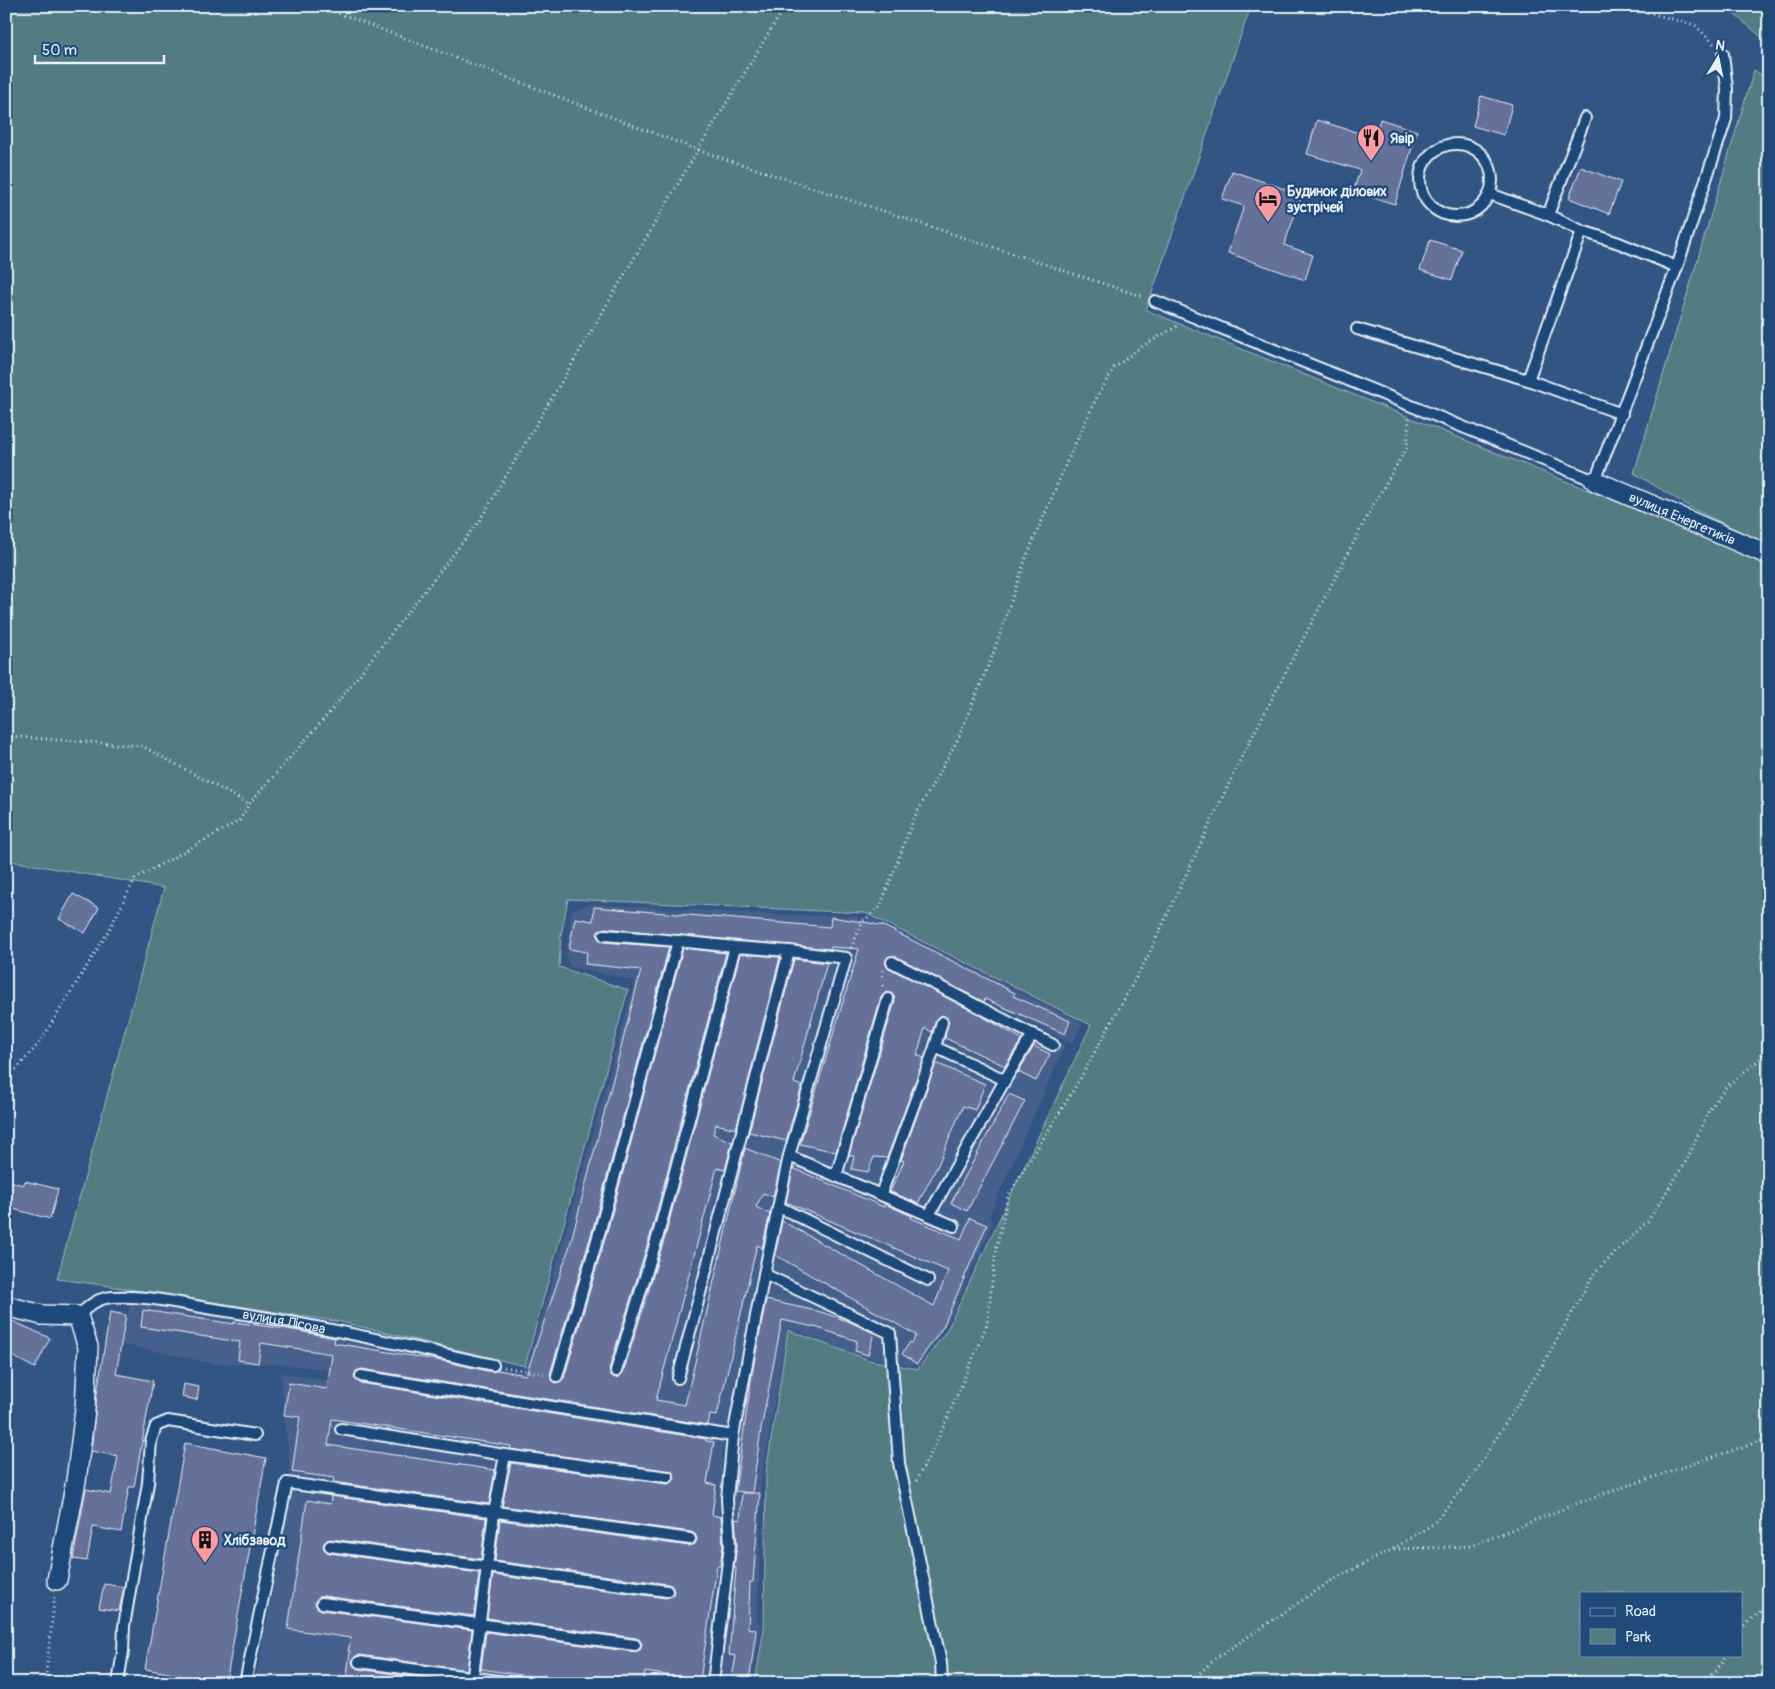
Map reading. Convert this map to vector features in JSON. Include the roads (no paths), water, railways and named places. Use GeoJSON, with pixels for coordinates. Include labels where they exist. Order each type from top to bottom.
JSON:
{"type":"FeatureCollection","features":[{"type":"Feature","properties":{"kind":"street","name":"вулиця Енергетиків"},"geometry":{"type":"LineString","coordinates":[[1595,481],[1769,555]]}},
{"type":"Feature","properties":{"kind":"street"},"geometry":{"type":"LineString","coordinates":[[6,1306],[42,1315],[78,1316],[88,1347],[85,1410],[76,1481],[57,1580]]}},
{"type":"Feature","properties":{"kind":"lane"},"geometry":{"type":"LineString","coordinates":[[1155,301],[1595,481],[1677,267],[1726,119],[1727,89],[1724,54]]}},
{"type":"Feature","properties":{"kind":"lane"},"geometry":{"type":"LineString","coordinates":[[1548,215],[1586,118]]}},
{"type":"Feature","properties":{"kind":"lane"},"geometry":{"type":"LineString","coordinates":[[1468,146],[1486,160],[1491,171],[1492,183],[1490,194],[1474,212],[1463,216],[1451,216],[1440,212],[1430,205],[1423,195],[1420,184],[1421,172],[1426,161],[1444,147],[1468,146]]}},
{"type":"Feature","properties":{"kind":"lane"},"geometry":{"type":"LineString","coordinates":[[1490,194],[1548,215],[1582,231],[1620,243],[1677,267]]}},
{"type":"Feature","properties":{"kind":"lane"},"geometry":{"type":"LineString","coordinates":[[1528,380],[1582,231]]}},
{"type":"Feature","properties":{"kind":"lane"},"geometry":{"type":"LineString","coordinates":[[1357,329],[1528,380],[1622,414]]}},
{"type":"Feature","properties":{"kind":"lane"},"geometry":{"type":"LineString","coordinates":[[604,935],[735,948],[789,951],[846,958],[789,1156],[733,1436],[727,1500],[730,1545],[714,1683]]}},
{"type":"Feature","properties":{"kind":"lane"},"geometry":{"type":"LineString","coordinates":[[557,1376],[600,1230],[678,941]]}},
{"type":"Feature","properties":{"kind":"lane"},"geometry":{"type":"LineString","coordinates":[[616,1371],[658,1235],[735,948]]}},
{"type":"Feature","properties":{"kind":"lane"},"geometry":{"type":"LineString","coordinates":[[678,1378],[789,951]]}},
{"type":"Feature","properties":{"kind":"lane"},"geometry":{"type":"LineString","coordinates":[[892,962],[1053,1045]]}},
{"type":"Feature","properties":{"kind":"lane"},"geometry":{"type":"LineString","coordinates":[[836,1176],[888,999]]}},
{"type":"Feature","properties":{"kind":"lane"},"geometry":{"type":"LineString","coordinates":[[881,1194],[935,1047],[942,1022]]}},
{"type":"Feature","properties":{"kind":"lane"},"geometry":{"type":"LineString","coordinates":[[929,1215],[1033,1034]]}},
{"type":"Feature","properties":{"kind":"lane"},"geometry":{"type":"LineString","coordinates":[[935,1047],[1005,1080]]}},
{"type":"Feature","properties":{"kind":"lane"},"geometry":{"type":"LineString","coordinates":[[789,1156],[954,1226]]}},
{"type":"Feature","properties":{"kind":"lane"},"geometry":{"type":"LineString","coordinates":[[779,1207],[928,1280]]}},
{"type":"Feature","properties":{"kind":"lane"},"geometry":{"type":"LineString","coordinates":[[764,1274],[890,1334],[899,1463],[941,1663],[942,1683]]}},
{"type":"Feature","properties":{"kind":"lane","name":"вулиця Лісова"},"geometry":{"type":"LineString","coordinates":[[78,1316],[94,1301],[113,1297],[144,1298],[228,1311],[493,1365]]}},
{"type":"Feature","properties":{"kind":"lane"},"geometry":{"type":"LineString","coordinates":[[361,1376],[733,1436]]}},
{"type":"Feature","properties":{"kind":"lane"},"geometry":{"type":"LineString","coordinates":[[118,1683],[123,1651],[124,1626],[148,1483],[151,1442],[156,1426],[168,1421],[255,1435]]}},
{"type":"Feature","properties":{"kind":"lane"},"geometry":{"type":"LineString","coordinates":[[342,1429],[505,1455],[668,1477]]}},
{"type":"Feature","properties":{"kind":"lane"},"geometry":{"type":"LineString","coordinates":[[473,1680],[494,1513],[505,1455]]}},
{"type":"Feature","properties":{"kind":"lane"},"geometry":{"type":"LineString","coordinates":[[245,1683],[287,1483],[690,1540]]}},
{"type":"Feature","properties":{"kind":"lane"},"geometry":{"type":"LineString","coordinates":[[330,1546],[667,1591]]}},
{"type":"Feature","properties":{"kind":"lane"},"geometry":{"type":"LineString","coordinates":[[322,1603],[635,1645]]}},
{"type":"Feature","properties":{"kind":"lane"},"geometry":{"type":"LineString","coordinates":[[359,1662],[473,1680],[513,1683]]}},
{"type":"Feature","properties":{"kind":"place","name":"Явір"},"geometry":{"type":"Point","coordinates":[1371,162]}},
{"type":"Feature","properties":{"kind":"place","name":"Будинок ділових зустрічей"},"geometry":{"type":"Point","coordinates":[1268,223]}},
{"type":"Feature","properties":{"kind":"place","name":"Хлібзавод"},"geometry":{"type":"Point","coordinates":[205,1564]}}]}
